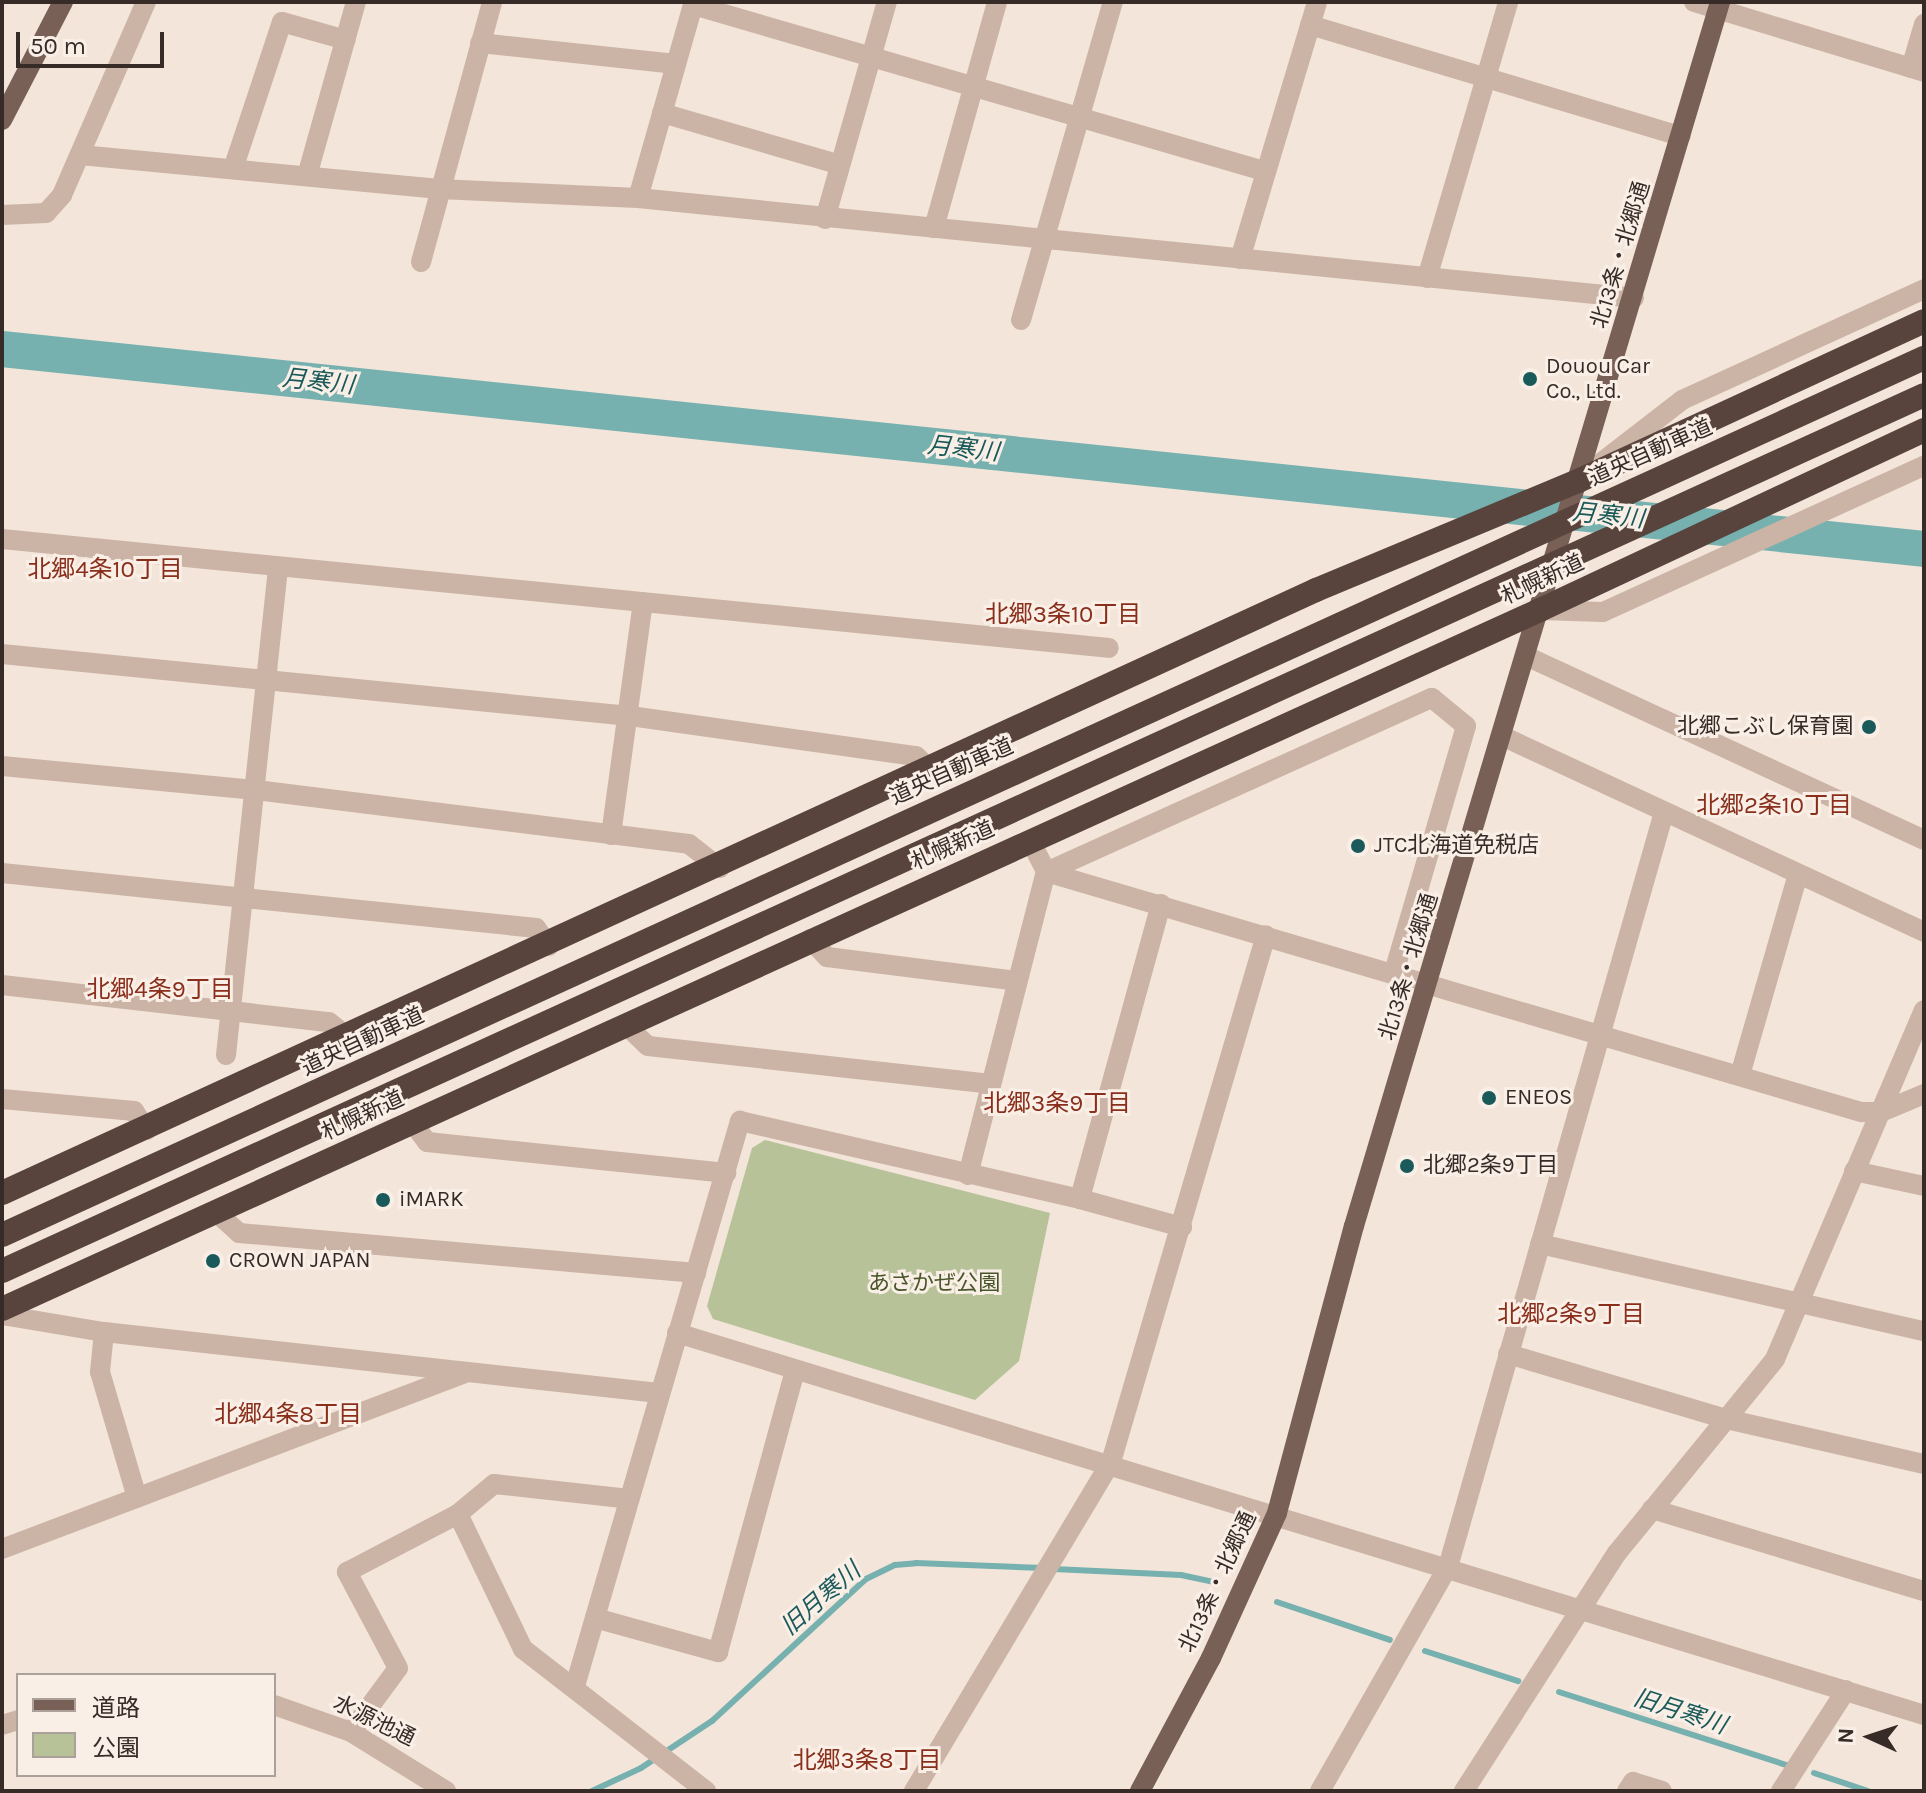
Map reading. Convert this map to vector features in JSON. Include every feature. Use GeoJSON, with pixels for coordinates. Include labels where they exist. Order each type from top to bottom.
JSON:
{"type":"FeatureCollection","features":[{"type":"Feature","properties":{"kind":"highway"},"geometry":{"type":"LineString","coordinates":[[2,1193],[147,1130],[932,771],[1316,590],[1578,481],[1924,321]]}},
{"type":"Feature","properties":{"kind":"highway","name":"道央自動車道"},"geometry":{"type":"LineString","coordinates":[[2,1235],[1924,358]]}},
{"type":"Feature","properties":{"kind":"highway"},"geometry":{"type":"LineString","coordinates":[[2,1271],[1924,395]]}},
{"type":"Feature","properties":{"kind":"highway","name":"札幌新道"},"geometry":{"type":"LineString","coordinates":[[2,1309],[810,939],[1540,610],[1924,430]]}},
{"type":"Feature","properties":{"kind":"main road"},"geometry":{"type":"LineString","coordinates":[[2,120],[63,2]]}},
{"type":"Feature","properties":{"kind":"main road","name":"北13条・北郷通"},"geometry":{"type":"LineString","coordinates":[[1140,1791],[1211,1658],[1277,1513],[1354,1226],[1429,984],[1719,6]]}},
{"type":"Feature","properties":{"kind":"street"},"geometry":{"type":"LineString","coordinates":[[2,215],[46,213],[62,195],[146,2]]}},
{"type":"Feature","properties":{"kind":"street"},"geometry":{"type":"LineString","coordinates":[[307,176],[356,2]]}},
{"type":"Feature","properties":{"kind":"street"},"geometry":{"type":"LineString","coordinates":[[421,262],[492,2]]}},
{"type":"Feature","properties":{"kind":"street"},"geometry":{"type":"LineString","coordinates":[[825,219],[838,164],[887,2]]}},
{"type":"Feature","properties":{"kind":"street"},"geometry":{"type":"LineString","coordinates":[[934,228],[997,2]]}},
{"type":"Feature","properties":{"kind":"street"},"geometry":{"type":"LineString","coordinates":[[1021,320],[1113,2]]}},
{"type":"Feature","properties":{"kind":"street"},"geometry":{"type":"LineString","coordinates":[[1240,259],[1317,2]]}},
{"type":"Feature","properties":{"kind":"street"},"geometry":{"type":"LineString","coordinates":[[1427,278],[1508,2]]}},
{"type":"Feature","properties":{"kind":"street"},"geometry":{"type":"LineString","coordinates":[[1694,2],[1719,6],[1917,70],[1924,24]]}},
{"type":"Feature","properties":{"kind":"street"},"geometry":{"type":"LineString","coordinates":[[638,198],[694,4],[1264,171]]}},
{"type":"Feature","properties":{"kind":"street"},"geometry":{"type":"LineString","coordinates":[[233,169],[282,22],[346,40]]}},
{"type":"Feature","properties":{"kind":"street"},"geometry":{"type":"LineString","coordinates":[[1310,25],[1681,136]]}},
{"type":"Feature","properties":{"kind":"street"},"geometry":{"type":"LineString","coordinates":[[480,43],[676,64]]}},
{"type":"Feature","properties":{"kind":"street"},"geometry":{"type":"LineString","coordinates":[[662,113],[838,164]]}},
{"type":"Feature","properties":{"kind":"street"},"geometry":{"type":"LineString","coordinates":[[80,155],[439,189],[638,198],[1634,298]]}},
{"type":"Feature","properties":{"kind":"street"},"geometry":{"type":"LineString","coordinates":[[1578,481],[1682,400],[1924,289]]}},
{"type":"Feature","properties":{"kind":"street"},"geometry":{"type":"LineString","coordinates":[[1540,610],[1603,612],[1924,466]]}},
{"type":"Feature","properties":{"kind":"street"},"geometry":{"type":"LineString","coordinates":[[2,539],[1109,648]]}},
{"type":"Feature","properties":{"kind":"street"},"geometry":{"type":"LineString","coordinates":[[226,1055],[278,568]]}},
{"type":"Feature","properties":{"kind":"street"},"geometry":{"type":"LineString","coordinates":[[611,835],[630,716],[643,602]]}},
{"type":"Feature","properties":{"kind":"street"},"geometry":{"type":"LineString","coordinates":[[2,654],[630,716],[916,756],[932,771]]}},
{"type":"Feature","properties":{"kind":"street"},"geometry":{"type":"LineString","coordinates":[[1526,656],[1924,840]]}},
{"type":"Feature","properties":{"kind":"street"},"geometry":{"type":"LineString","coordinates":[[1046,872],[1432,698],[1466,726],[1394,973]]}},
{"type":"Feature","properties":{"kind":"street"},"geometry":{"type":"LineString","coordinates":[[1502,736],[1924,932]]}},
{"type":"Feature","properties":{"kind":"street"},"geometry":{"type":"LineString","coordinates":[[2,766],[256,790],[689,844],[720,868]]}},
{"type":"Feature","properties":{"kind":"street"},"geometry":{"type":"LineString","coordinates":[[1320,1791],[1448,1567],[1664,812]]}},
{"type":"Feature","properties":{"kind":"street"},"geometry":{"type":"LineString","coordinates":[[968,1175],[1046,872],[1030,840]]}},
{"type":"Feature","properties":{"kind":"street"},"geometry":{"type":"LineString","coordinates":[[1046,872],[1602,1033],[1861,1112],[1881,1112],[1924,1094]]}},
{"type":"Feature","properties":{"kind":"street"},"geometry":{"type":"LineString","coordinates":[[2,873],[536,928],[549,946]]}},
{"type":"Feature","properties":{"kind":"street"},"geometry":{"type":"LineString","coordinates":[[1740,1075],[1798,874]]}},
{"type":"Feature","properties":{"kind":"street"},"geometry":{"type":"LineString","coordinates":[[1080,1199],[1161,904]]}},
{"type":"Feature","properties":{"kind":"street"},"geometry":{"type":"LineString","coordinates":[[914,1791],[1111,1462],[1266,935]]}},
{"type":"Feature","properties":{"kind":"street"},"geometry":{"type":"LineString","coordinates":[[810,939],[827,957],[1016,981]]}},
{"type":"Feature","properties":{"kind":"street"},"geometry":{"type":"LineString","coordinates":[[2,985],[329,1022],[349,1038]]}},
{"type":"Feature","properties":{"kind":"street"},"geometry":{"type":"LineString","coordinates":[[1464,1791],[1580,1608],[1652,1509],[1775,1359],[1924,1010]]}},
{"type":"Feature","properties":{"kind":"street"},"geometry":{"type":"LineString","coordinates":[[626,1025],[648,1046],[991,1084]]}},
{"type":"Feature","properties":{"kind":"street"},"geometry":{"type":"LineString","coordinates":[[2,1099],[134,1111],[147,1130]]}},
{"type":"Feature","properties":{"kind":"street"},"geometry":{"type":"LineString","coordinates":[[575,1686],[740,1121],[1080,1199],[1182,1227]]}},
{"type":"Feature","properties":{"kind":"street"},"geometry":{"type":"LineString","coordinates":[[412,1122],[427,1142],[726,1173]]}},
{"type":"Feature","properties":{"kind":"street"},"geometry":{"type":"LineString","coordinates":[[1854,1171],[1924,1186]]}},
{"type":"Feature","properties":{"kind":"street"},"geometry":{"type":"LineString","coordinates":[[217,1213],[239,1233],[696,1273]]}},
{"type":"Feature","properties":{"kind":"street"},"geometry":{"type":"LineString","coordinates":[[1540,1244],[1924,1331]]}},
{"type":"Feature","properties":{"kind":"street"},"geometry":{"type":"LineString","coordinates":[[2,1315],[104,1332],[659,1393]]}},
{"type":"Feature","properties":{"kind":"street"},"geometry":{"type":"LineString","coordinates":[[104,1332],[100,1372],[137,1498]]}},
{"type":"Feature","properties":{"kind":"street"},"geometry":{"type":"LineString","coordinates":[[677,1333],[1111,1462],[1924,1715]]}},
{"type":"Feature","properties":{"kind":"street"},"geometry":{"type":"LineString","coordinates":[[1508,1354],[1726,1419],[1924,1464]]}},
{"type":"Feature","properties":{"kind":"street"},"geometry":{"type":"LineString","coordinates":[[595,1618],[718,1652],[795,1370]]}},
{"type":"Feature","properties":{"kind":"street"},"geometry":{"type":"LineString","coordinates":[[2,1549],[468,1372]]}},
{"type":"Feature","properties":{"kind":"street"},"geometry":{"type":"LineString","coordinates":[[351,1732],[398,1668],[347,1572],[458,1514],[494,1484],[629,1499]]}},
{"type":"Feature","properties":{"kind":"street"},"geometry":{"type":"LineString","coordinates":[[1652,1509],[1924,1591]]}},
{"type":"Feature","properties":{"kind":"street"},"geometry":{"type":"LineString","coordinates":[[458,1514],[523,1649],[575,1686],[706,1791]]}},
{"type":"Feature","properties":{"kind":"street"},"geometry":{"type":"LineString","coordinates":[[1781,1791],[1846,1690]]}},
{"type":"Feature","properties":{"kind":"street","name":"水源池通"},"geometry":{"type":"LineString","coordinates":[[276,1706],[351,1732],[427,1774],[446,1791]]}},
{"type":"Feature","properties":{"kind":"street"},"geometry":{"type":"LineString","coordinates":[[673,1791],[687,1774]]}},
{"type":"Feature","properties":{"kind":"street"},"geometry":{"type":"LineString","coordinates":[[1627,1791],[1633,1782],[1662,1791]]}},
{"type":"Feature","properties":{"kind":"green space","name":"あさかぜ公園"},"geometry":{"type":"Polygon","coordinates":[[[765,1140],[1050,1213],[1019,1361],[975,1400],[713,1319],[707,1306],[752,1148],[765,1140]]]}},
{"type":"Feature","properties":{"kind":"waterway","name":"月寒川"},"geometry":{"type":"LineString","coordinates":[[2,349],[1924,549]]}},
{"type":"Feature","properties":{"kind":"waterway","name":"旧月寒川"},"geometry":{"type":"LineString","coordinates":[[592,1791],[641,1768],[712,1721],[866,1579],[895,1565],[916,1563],[1043,1568]]}},
{"type":"Feature","properties":{"kind":"waterway","name":"旧月寒川"},"geometry":{"type":"LineString","coordinates":[[1054,1569],[1181,1575],[1213,1582]]}},
{"type":"Feature","properties":{"kind":"waterway","name":"旧月寒川"},"geometry":{"type":"LineString","coordinates":[[1277,1602],[1390,1640]]}},
{"type":"Feature","properties":{"kind":"waterway","name":"旧月寒川"},"geometry":{"type":"LineString","coordinates":[[1425,1651],[1518,1681]]}},
{"type":"Feature","properties":{"kind":"waterway","name":"旧月寒川"},"geometry":{"type":"LineString","coordinates":[[1559,1692],[1790,1766]]}},
{"type":"Feature","properties":{"kind":"waterway","name":"旧月寒川"},"geometry":{"type":"LineString","coordinates":[[1814,1773],[1868,1791]]}},
{"type":"Feature","properties":{"kind":"place","name":"Douou Car Co., Ltd."},"geometry":{"type":"Point","coordinates":[1530,379]}},
{"type":"Feature","properties":{"kind":"place","name":"北郷こぶし保育園"},"geometry":{"type":"Point","coordinates":[1869,727]}},
{"type":"Feature","properties":{"kind":"place","name":"JTC北海道免税店"},"geometry":{"type":"Point","coordinates":[1358,846]}},
{"type":"Feature","properties":{"kind":"place","name":"ENEOS"},"geometry":{"type":"Point","coordinates":[1489,1098]}},
{"type":"Feature","properties":{"kind":"place","name":"北郷2条9丁目"},"geometry":{"type":"Point","coordinates":[1407,1166]}},
{"type":"Feature","properties":{"kind":"place","name":"iMARK"},"geometry":{"type":"Point","coordinates":[383,1200]}},
{"type":"Feature","properties":{"kind":"place","name":"CROWN JAPAN"},"geometry":{"type":"Point","coordinates":[213,1261]}},
{"type":"Feature","properties":{"kind":"district","name":"北郷4条10丁目"},"geometry":{"type":"Point","coordinates":[105,570]}},
{"type":"Feature","properties":{"kind":"district","name":"北郷3条10丁目"},"geometry":{"type":"Point","coordinates":[1063,615]}},
{"type":"Feature","properties":{"kind":"district","name":"北郷2条10丁目"},"geometry":{"type":"Point","coordinates":[1774,806]}},
{"type":"Feature","properties":{"kind":"district","name":"北郷4条9丁目"},"geometry":{"type":"Point","coordinates":[160,990]}},
{"type":"Feature","properties":{"kind":"district","name":"北郷3条9丁目"},"geometry":{"type":"Point","coordinates":[1057,1104]}},
{"type":"Feature","properties":{"kind":"district","name":"北郷2条9丁目"},"geometry":{"type":"Point","coordinates":[1571,1315]}},
{"type":"Feature","properties":{"kind":"district","name":"北郷4条8丁目"},"geometry":{"type":"Point","coordinates":[288,1415]}},
{"type":"Feature","properties":{"kind":"district","name":"北郷3条8丁目"},"geometry":{"type":"Point","coordinates":[867,1761]}}]}
